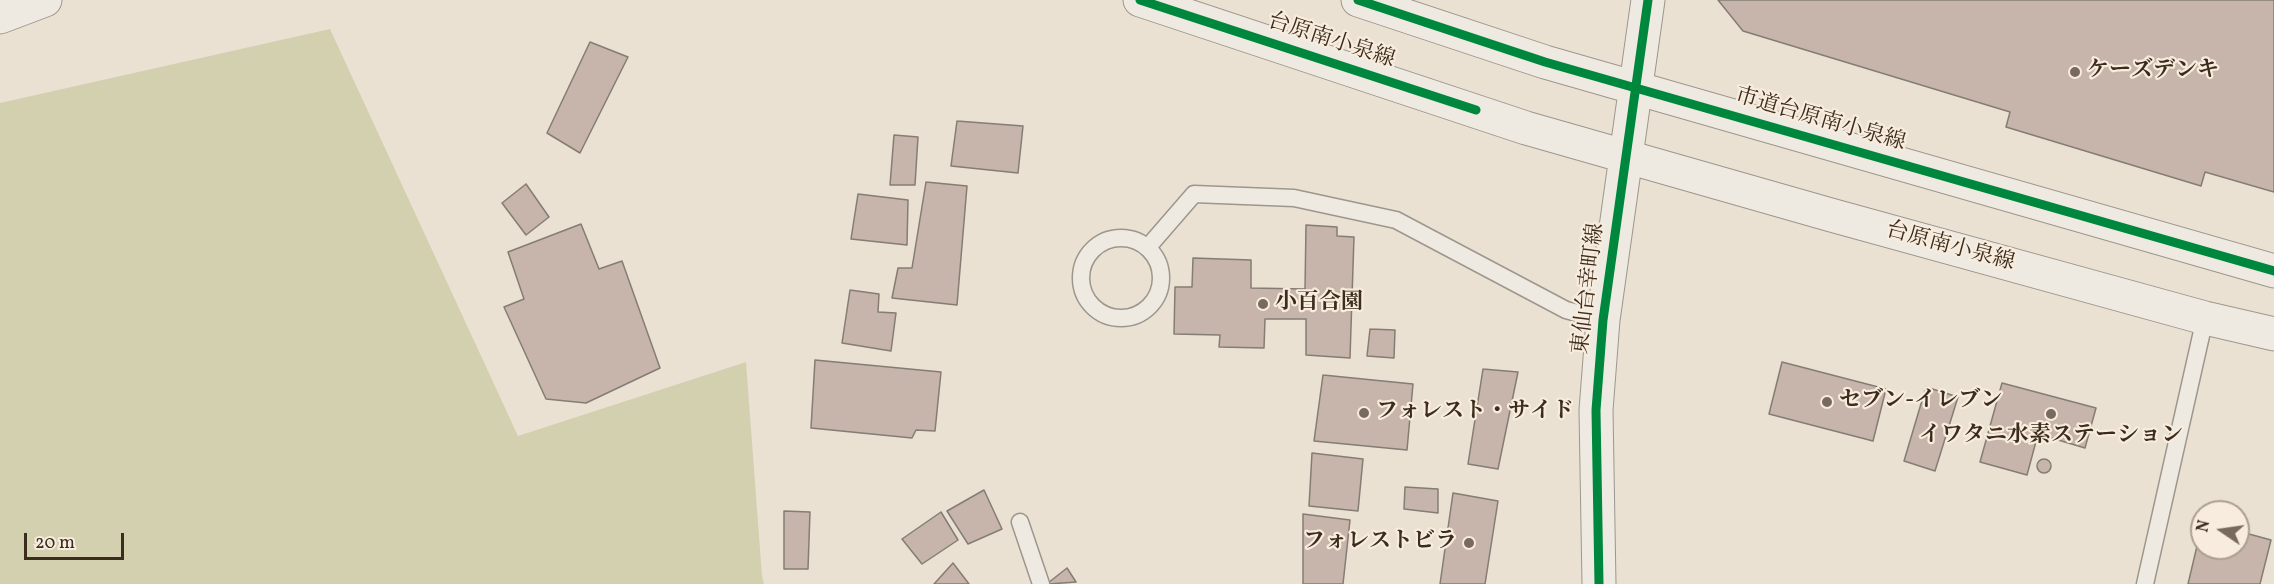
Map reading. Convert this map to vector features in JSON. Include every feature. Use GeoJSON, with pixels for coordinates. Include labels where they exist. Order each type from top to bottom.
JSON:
{"type":"FeatureCollection","features":[{"type":"Feature","properties":{"kind":"street"},"geometry":{"type":"LineString","coordinates":[[0,17],[45,0]]}},
{"type":"Feature","properties":{"kind":"street","name":"台原南小泉線"},"geometry":{"type":"LineString","coordinates":[[1140,0],[1526,128],[1831,215],[2205,318],[2274,334]]}},
{"type":"Feature","properties":{"kind":"street","name":"市道台原南小泉線"},"geometry":{"type":"LineString","coordinates":[[1358,0],[1545,62],[1636,89],[2274,271]]}},
{"type":"Feature","properties":{"kind":"street","name":"東仙台幸町線"},"geometry":{"type":"LineString","coordinates":[[1599,584],[1596,410],[1604,320],[1648,0]]}},
{"type":"Feature","properties":{"kind":"lane"},"geometry":{"type":"LineString","coordinates":[[1148,248],[1194,194],[1294,198],[1396,220],[1566,310],[1604,320]]}},
{"type":"Feature","properties":{"kind":"lane"},"geometry":{"type":"LineString","coordinates":[[1122,237],[1135,240],[1148,248],[1156,257],[1161,282],[1150,306],[1139,314],[1121,318],[1102,314],[1091,306],[1080,282],[1081,268],[1087,255],[1096,245],[1109,239],[1122,237]]}},
{"type":"Feature","properties":{"kind":"lane"},"geometry":{"type":"LineString","coordinates":[[2145,584],[2205,318]]}},
{"type":"Feature","properties":{"kind":"lane"},"geometry":{"type":"LineString","coordinates":[[1020,522],[1041,584]]}},
{"type":"Feature","properties":{"kind":"shaded area"},"geometry":{"type":"Polygon","coordinates":[[[330,29],[518,436],[746,362],[764,584],[0,584],[0,103],[330,29]]]}},
{"type":"Feature","properties":{"kind":"building","name":"ケーズデンキ"},"geometry":{"type":"Polygon","coordinates":[[[1718,0],[2274,0],[2274,192],[2205,172],[2201,186],[2006,127],[2010,112],[1743,31],[1718,0]]]}},
{"type":"Feature","properties":{"kind":"building"},"geometry":{"type":"Polygon","coordinates":[[[590,42],[628,57],[580,153],[547,133],[590,42]]]}},
{"type":"Feature","properties":{"kind":"building"},"geometry":{"type":"Polygon","coordinates":[[[957,121],[1023,126],[1018,173],[951,166],[957,121]]]}},
{"type":"Feature","properties":{"kind":"building"},"geometry":{"type":"Polygon","coordinates":[[[894,135],[918,137],[915,185],[890,185],[894,135]]]}},
{"type":"Feature","properties":{"kind":"building"},"geometry":{"type":"Polygon","coordinates":[[[926,182],[967,186],[957,305],[892,298],[898,268],[912,268],[926,182]]]}},
{"type":"Feature","properties":{"kind":"building"},"geometry":{"type":"Polygon","coordinates":[[[526,184],[549,217],[526,235],[502,203],[526,184]]]}},
{"type":"Feature","properties":{"kind":"building"},"geometry":{"type":"Polygon","coordinates":[[[858,194],[908,200],[907,245],[851,239],[858,194]]]}},
{"type":"Feature","properties":{"kind":"building"},"geometry":{"type":"Polygon","coordinates":[[[581,224],[599,269],[622,261],[660,368],[586,403],[546,399],[504,307],[524,299],[508,252],[581,224]]]}},
{"type":"Feature","properties":{"kind":"building","name":"小百合園"},"geometry":{"type":"Polygon","coordinates":[[[1306,225],[1337,227],[1337,236],[1354,237],[1350,358],[1306,355],[1306,319],[1265,319],[1264,348],[1219,347],[1220,335],[1174,334],[1175,287],[1192,287],[1193,258],[1251,260],[1251,288],[1305,289],[1306,225]]]}},
{"type":"Feature","properties":{"kind":"building"},"geometry":{"type":"Polygon","coordinates":[[[850,290],[879,294],[878,312],[896,313],[891,351],[842,343],[850,290]]]}},
{"type":"Feature","properties":{"kind":"building"},"geometry":{"type":"Polygon","coordinates":[[[1370,329],[1395,330],[1394,358],[1367,356],[1370,329]]]}},
{"type":"Feature","properties":{"kind":"building"},"geometry":{"type":"Polygon","coordinates":[[[815,360],[941,372],[935,431],[916,430],[912,438],[811,428],[815,360]]]}},
{"type":"Feature","properties":{"kind":"building","name":"セブン-イレブン"},"geometry":{"type":"Polygon","coordinates":[[[1782,362],[1886,389],[1873,441],[1769,414],[1782,362]]]}},
{"type":"Feature","properties":{"kind":"building"},"geometry":{"type":"Polygon","coordinates":[[[1483,369],[1518,372],[1498,469],[1468,464],[1483,369]]]}},
{"type":"Feature","properties":{"kind":"building","name":"フォレスト・サイド"},"geometry":{"type":"Polygon","coordinates":[[[1323,375],[1413,384],[1407,450],[1314,441],[1323,375]]]}},
{"type":"Feature","properties":{"kind":"building"},"geometry":{"type":"Polygon","coordinates":[[[2002,383],[2096,408],[2085,448],[2038,434],[2027,475],[1980,462],[2002,383]]]}},
{"type":"Feature","properties":{"kind":"building"},"geometry":{"type":"Polygon","coordinates":[[[1926,387],[1958,397],[1935,471],[1904,461],[1926,387]]]}},
{"type":"Feature","properties":{"kind":"building"},"geometry":{"type":"Polygon","coordinates":[[[1312,453],[1363,459],[1358,511],[1309,506],[1312,453]]]}},
{"type":"Feature","properties":{"kind":"building"},"geometry":{"type":"Polygon","coordinates":[[[2044,459],[2049,461],[2051,466],[2049,471],[2044,473],[2039,471],[2037,466],[2039,461],[2044,459]]]}},
{"type":"Feature","properties":{"kind":"building"},"geometry":{"type":"Polygon","coordinates":[[[1405,487],[1438,489],[1438,513],[1404,509],[1405,487]]]}},
{"type":"Feature","properties":{"kind":"building"},"geometry":{"type":"Polygon","coordinates":[[[984,490],[1002,529],[968,544],[947,511],[984,490]]]}},
{"type":"Feature","properties":{"kind":"building","name":"フォレストビラ"},"geometry":{"type":"Polygon","coordinates":[[[1453,493],[1498,501],[1485,584],[1440,584],[1453,493]]]}},
{"type":"Feature","properties":{"kind":"building"},"geometry":{"type":"Polygon","coordinates":[[[784,511],[810,512],[808,569],[784,569],[784,511]]]}},
{"type":"Feature","properties":{"kind":"building"},"geometry":{"type":"Polygon","coordinates":[[[941,512],[958,540],[922,564],[902,539],[941,512]]]}},
{"type":"Feature","properties":{"kind":"building"},"geometry":{"type":"Polygon","coordinates":[[[1303,514],[1350,520],[1343,584],[1303,584],[1303,514]]]}},
{"type":"Feature","properties":{"kind":"building"},"geometry":{"type":"Polygon","coordinates":[[[2250,534],[2271,540],[2260,584],[2188,584],[2194,560],[2250,560],[2250,534]]]}},
{"type":"Feature","properties":{"kind":"building"},"geometry":{"type":"Polygon","coordinates":[[[953,563],[969,584],[934,584],[953,563]]]}},
{"type":"Feature","properties":{"kind":"building"},"geometry":{"type":"Polygon","coordinates":[[[1067,568],[1076,582],[1048,583],[1067,568]]]}},
{"type":"Feature","properties":{"kind":"cycle path"},"geometry":{"type":"LineString","coordinates":[[1140,0],[1476,110]]}},
{"type":"Feature","properties":{"kind":"cycle path"},"geometry":{"type":"LineString","coordinates":[[1358,0],[1545,62],[2274,271]]}},
{"type":"Feature","properties":{"kind":"cycle path"},"geometry":{"type":"LineString","coordinates":[[1599,584],[1596,410],[1603,320],[1648,0]]}},
{"type":"Feature","properties":{"kind":"place","name":"ケーズデンキ"},"geometry":{"type":"Point","coordinates":[2075,72]}},
{"type":"Feature","properties":{"kind":"place","name":"小百合園"},"geometry":{"type":"Point","coordinates":[1263,304]}},
{"type":"Feature","properties":{"kind":"place","name":"セブン-イレブン"},"geometry":{"type":"Point","coordinates":[1827,402]}},
{"type":"Feature","properties":{"kind":"place","name":"フォレスト・サイド"},"geometry":{"type":"Point","coordinates":[1364,413]}},
{"type":"Feature","properties":{"kind":"place","name":"イワタニ水素ステーション"},"geometry":{"type":"Point","coordinates":[2051,414]}},
{"type":"Feature","properties":{"kind":"place","name":"フォレストビラ"},"geometry":{"type":"Point","coordinates":[1469,543]}}]}
